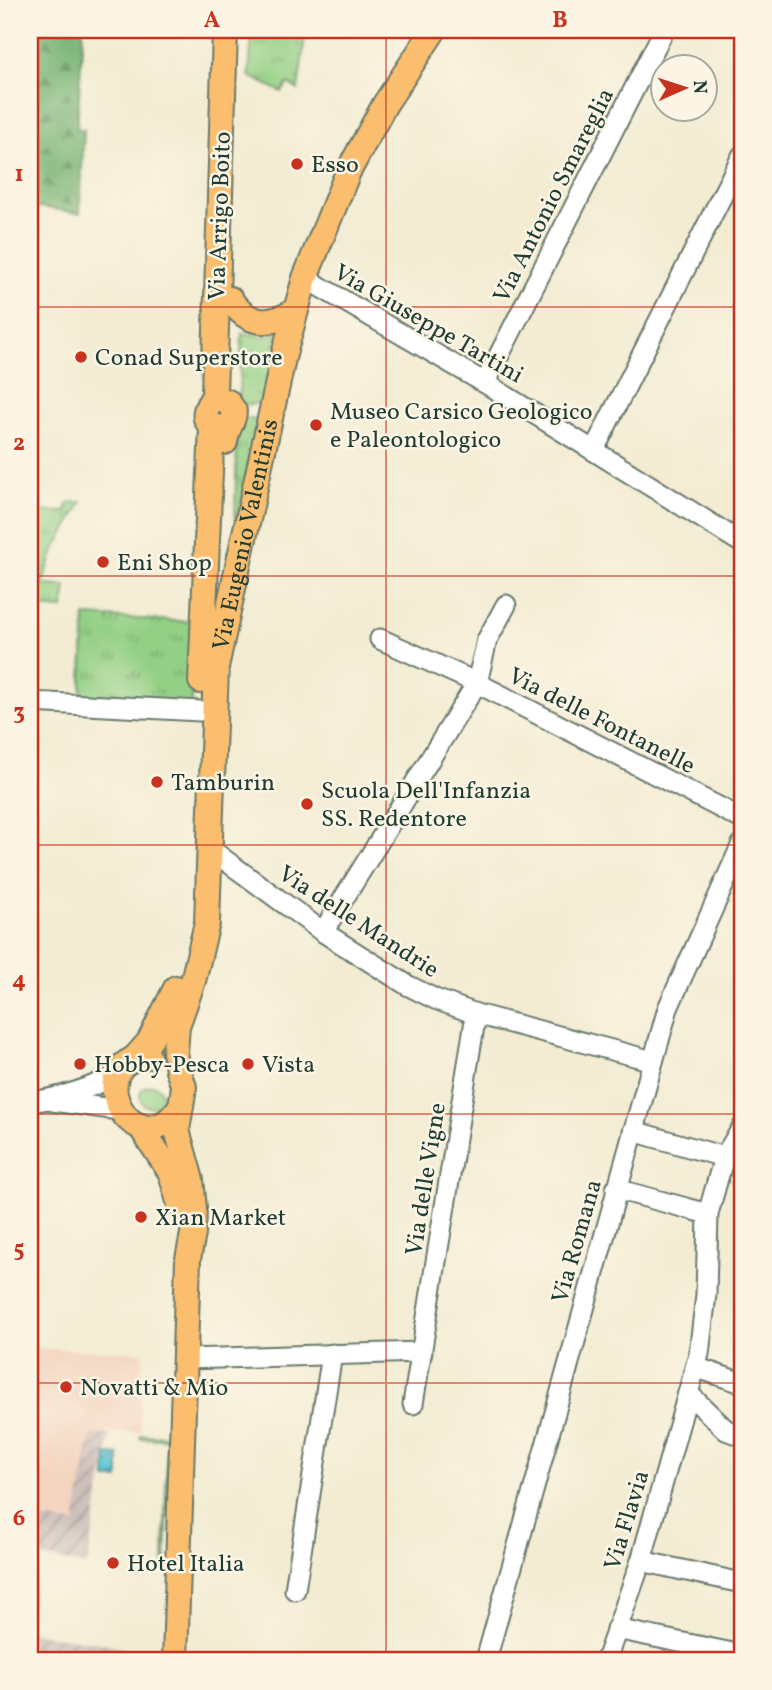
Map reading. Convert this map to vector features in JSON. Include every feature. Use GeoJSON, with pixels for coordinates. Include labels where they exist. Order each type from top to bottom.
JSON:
{"type":"FeatureCollection","features":[{"type":"Feature","properties":{"kind":"main road","name":"Via Arrigo Boito"},"geometry":{"type":"LineString","coordinates":[[222,412],[214,395],[225,30]]}},
{"type":"Feature","properties":{"kind":"main road","name":"Via Arrigo Boito"},"geometry":{"type":"LineString","coordinates":[[209,666],[225,432],[222,412],[230,299],[241,30]]}},
{"type":"Feature","properties":{"kind":"main road","name":"Via Eugenio Valentinis"},"geometry":{"type":"LineString","coordinates":[[126,1067],[149,1042],[180,979],[188,941],[195,848],[200,711],[295,311],[305,278],[348,172],[385,104],[434,30]]}},
{"type":"Feature","properties":{"kind":"main road"},"geometry":{"type":"LineString","coordinates":[[230,299],[242,314],[258,320],[276,320],[295,311]]}},
{"type":"Feature","properties":{"kind":"main road"},"geometry":{"type":"LineString","coordinates":[[222,412],[251,412],[273,406]]}},
{"type":"Feature","properties":{"kind":"main road","name":"Via Eugenio Valentinis"},"geometry":{"type":"LineString","coordinates":[[178,1070],[175,1052],[177,1026],[193,981],[207,923],[210,849],[209,666]]}},
{"type":"Feature","properties":{"kind":"main road"},"geometry":{"type":"LineString","coordinates":[[174,1660],[188,1259],[194,1208],[191,1180],[177,1130],[181,1106],[184,1087],[178,1070],[162,1058],[143,1056],[126,1067],[114,1086],[119,1110],[128,1120],[141,1126],[164,1123],[174,1116],[181,1106]]}},
{"type":"Feature","properties":{"kind":"main road"},"geometry":{"type":"LineString","coordinates":[[141,1126],[160,1153],[176,1185],[188,1259]]}},
{"type":"Feature","properties":{"kind":"street","name":"Via Antonio Smareglia"},"geometry":{"type":"LineString","coordinates":[[485,383],[664,30]]}},
{"type":"Feature","properties":{"kind":"street"},"geometry":{"type":"LineString","coordinates":[[594,450],[742,156]]}},
{"type":"Feature","properties":{"kind":"street","name":"Via Giuseppe Tartini"},"geometry":{"type":"LineString","coordinates":[[305,278],[485,383],[742,543]]}},
{"type":"Feature","properties":{"kind":"street","name":"Via delle Fontanelle"},"geometry":{"type":"LineString","coordinates":[[323,932],[477,683],[487,640],[506,605]]}},
{"type":"Feature","properties":{"kind":"street","name":"Via delle Fontanelle"},"geometry":{"type":"LineString","coordinates":[[380,639],[477,683],[742,819]]}},
{"type":"Feature","properties":{"kind":"street"},"geometry":{"type":"LineString","coordinates":[[30,702],[200,711]]}},
{"type":"Feature","properties":{"kind":"street","name":"Via Romana"},"geometry":{"type":"LineString","coordinates":[[486,1660],[668,1008],[742,844]]}},
{"type":"Feature","properties":{"kind":"street","name":"Via delle Mandrie"},"geometry":{"type":"LineString","coordinates":[[210,849],[323,932],[407,985],[435,999],[476,1014],[653,1061]]}},
{"type":"Feature","properties":{"kind":"street","name":"Via delle Vigne"},"geometry":{"type":"LineString","coordinates":[[413,1404],[476,1014]]}},
{"type":"Feature","properties":{"kind":"street"},"geometry":{"type":"LineString","coordinates":[[37,1101],[99,1084],[126,1067]]}},
{"type":"Feature","properties":{"kind":"street"},"geometry":{"type":"LineString","coordinates":[[37,1101],[119,1110]]}},
{"type":"Feature","properties":{"kind":"street","name":"Via Flavia"},"geometry":{"type":"LineString","coordinates":[[606,1660],[641,1561],[695,1367],[706,1295],[708,1214],[724,1157],[742,1128]]}},
{"type":"Feature","properties":{"kind":"street"},"geometry":{"type":"LineString","coordinates":[[633,1131],[724,1157]]}},
{"type":"Feature","properties":{"kind":"street"},"geometry":{"type":"LineString","coordinates":[[616,1189],[708,1214]]}},
{"type":"Feature","properties":{"kind":"street"},"geometry":{"type":"LineString","coordinates":[[185,1359],[422,1352]]}},
{"type":"Feature","properties":{"kind":"street"},"geometry":{"type":"LineString","coordinates":[[295,1590],[332,1354]]}},
{"type":"Feature","properties":{"kind":"street"},"geometry":{"type":"LineString","coordinates":[[695,1367],[742,1383]]}},
{"type":"Feature","properties":{"kind":"street"},"geometry":{"type":"LineString","coordinates":[[688,1393],[726,1430],[742,1436]]}},
{"type":"Feature","properties":{"kind":"street"},"geometry":{"type":"LineString","coordinates":[[641,1561],[742,1583]]}},
{"type":"Feature","properties":{"kind":"street"},"geometry":{"type":"LineString","coordinates":[[617,1629],[742,1655]]}},
{"type":"Feature","properties":{"kind":"shaded area"},"geometry":{"type":"Polygon","coordinates":[[[30,1348],[144,1352],[140,1432],[107,1432],[75,1524],[30,1517],[30,1348]]]}},
{"type":"Feature","properties":{"kind":"shaded area"},"geometry":{"type":"Polygon","coordinates":[[[91,1434],[110,1435],[87,1566],[39,1556],[30,1621],[30,1518],[75,1523],[91,1434]]]}},
{"type":"Feature","properties":{"kind":"shaded area"},"geometry":{"type":"Polygon","coordinates":[[[30,1632],[113,1645],[161,1660],[30,1660],[30,1632]]]}},
{"type":"Feature","properties":{"kind":"green space"},"geometry":{"type":"Polygon","coordinates":[[[30,30],[83,30],[77,129],[84,129],[80,213],[30,206],[30,30]]]}},
{"type":"Feature","properties":{"kind":"green space"},"geometry":{"type":"Polygon","coordinates":[[[252,30],[306,30],[298,90],[288,83],[282,92],[249,76],[252,30]]]}},
{"type":"Feature","properties":{"kind":"green space"},"geometry":{"type":"Polygon","coordinates":[[[277,332],[264,401],[250,405],[241,403],[239,393],[242,333],[264,336],[277,332]]]}},
{"type":"Feature","properties":{"kind":"green space"},"geometry":{"type":"Polygon","coordinates":[[[241,418],[259,420],[238,518],[235,519],[237,433],[241,418]]]}},
{"type":"Feature","properties":{"kind":"green space"},"geometry":{"type":"Polygon","coordinates":[[[82,502],[54,551],[42,585],[66,586],[63,609],[30,607],[30,511],[66,512],[68,503],[82,502]]]}},
{"type":"Feature","properties":{"kind":"green space"},"geometry":{"type":"Polygon","coordinates":[[[85,616],[194,622],[192,706],[81,697],[85,616]]]}},
{"type":"Feature","properties":{"kind":"green space"},"geometry":{"type":"Polygon","coordinates":[[[151,1085],[159,1088],[162,1096],[159,1104],[151,1107],[143,1104],[140,1096],[143,1088],[151,1085]]]}},
{"type":"Feature","properties":{"kind":"green space"},"geometry":{"type":"Polygon","coordinates":[[[140,1435],[170,1436],[166,1566],[167,1439],[140,1438],[140,1435]]]}},
{"type":"Feature","properties":{"kind":"water"},"geometry":{"type":"Polygon","coordinates":[[[107,1454],[119,1455],[119,1479],[106,1479],[107,1454]]]}},
{"type":"Feature","properties":{"kind":"place","name":"Esso"},"geometry":{"type":"Point","coordinates":[297,164]}},
{"type":"Feature","properties":{"kind":"place","name":"Conad Superstore"},"geometry":{"type":"Point","coordinates":[81,357]}},
{"type":"Feature","properties":{"kind":"place","name":"Museo Carsico Geologico e Paleontologico"},"geometry":{"type":"Point","coordinates":[316,425]}},
{"type":"Feature","properties":{"kind":"place","name":"Eni Shop"},"geometry":{"type":"Point","coordinates":[103,562]}},
{"type":"Feature","properties":{"kind":"place","name":"Tamburin"},"geometry":{"type":"Point","coordinates":[157,782]}},
{"type":"Feature","properties":{"kind":"place","name":"Scuola Dell'Infanzia SS. Redentore"},"geometry":{"type":"Point","coordinates":[307,804]}},
{"type":"Feature","properties":{"kind":"place","name":"Hobby-Pesca"},"geometry":{"type":"Point","coordinates":[80,1064]}},
{"type":"Feature","properties":{"kind":"place","name":"Vista"},"geometry":{"type":"Point","coordinates":[248,1064]}},
{"type":"Feature","properties":{"kind":"place","name":"Xian Market"},"geometry":{"type":"Point","coordinates":[141,1217]}},
{"type":"Feature","properties":{"kind":"place","name":"Novatti & Mio"},"geometry":{"type":"Point","coordinates":[66,1387]}},
{"type":"Feature","properties":{"kind":"place","name":"Hotel Italia"},"geometry":{"type":"Point","coordinates":[113,1563]}}]}
